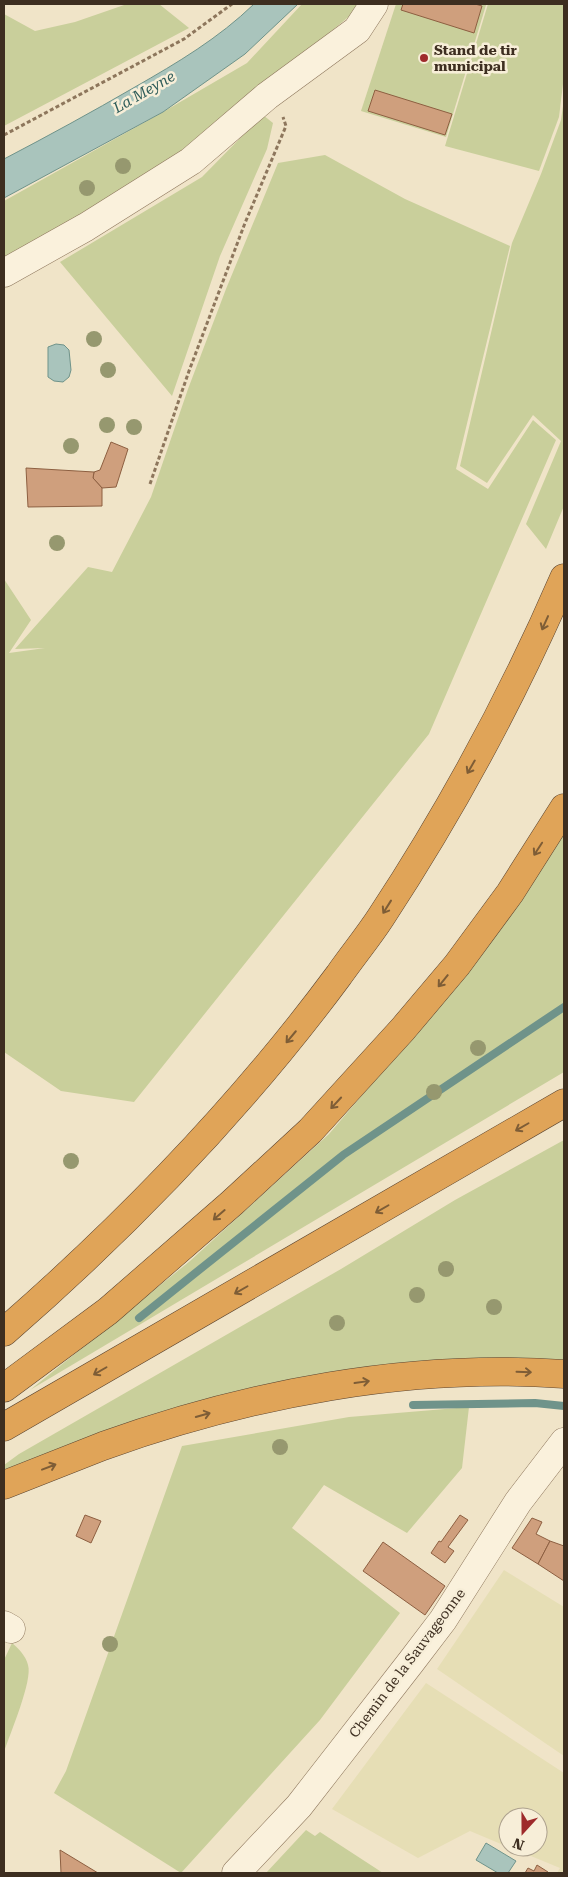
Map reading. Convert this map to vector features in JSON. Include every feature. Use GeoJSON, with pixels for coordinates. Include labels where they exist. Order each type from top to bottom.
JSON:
{"type":"FeatureCollection","features":[{"type":"Feature","properties":{"kind":"highway"},"geometry":{"type":"LineString","coordinates":[[4,1332],[123,1223],[221,1119],[303,1024],[380,918],[433,835],[495,726],[542,630],[564,578]]}},
{"type":"Feature","properties":{"kind":"highway"},"geometry":{"type":"LineString","coordinates":[[4,1388],[108,1311],[232,1203],[310,1131],[403,1030],[457,965],[510,893],[564,808]]}},
{"type":"Feature","properties":{"kind":"highway"},"geometry":{"type":"LineString","coordinates":[[4,1427],[564,1103]]}},
{"type":"Feature","properties":{"kind":"highway"},"geometry":{"type":"LineString","coordinates":[[4,1445],[564,1124]]}},
{"type":"Feature","properties":{"kind":"highway"},"geometry":{"type":"LineString","coordinates":[[4,1485],[104,1446],[157,1429],[222,1410],[325,1387],[451,1373],[564,1374]]}},
{"type":"Feature","properties":{"kind":"street"},"geometry":{"type":"LineString","coordinates":[[4,273],[86,227],[191,161],[267,96],[357,30],[374,4]]}},
{"type":"Feature","properties":{"kind":"street","name":"Chemin de la Sauvageonne"},"geometry":{"type":"LineString","coordinates":[[236,1873],[299,1806],[443,1620],[518,1502],[564,1442]]}},
{"type":"Feature","properties":{"kind":"path"},"geometry":{"type":"LineString","coordinates":[[4,135],[184,39],[232,4]]}},
{"type":"Feature","properties":{"kind":"path"},"geometry":{"type":"LineString","coordinates":[[150,484],[189,371],[245,223],[286,126],[280,106],[267,96]]}},
{"type":"Feature","properties":{"kind":"shaded area"},"geometry":{"type":"Polygon","coordinates":[[[504,1570],[564,1607],[564,1756],[437,1669],[504,1570]]]}},
{"type":"Feature","properties":{"kind":"shaded area"},"geometry":{"type":"Polygon","coordinates":[[[426,1683],[564,1773],[564,1873],[557,1873],[560,1868],[533,1857],[548,1857],[548,1807],[498,1807],[498,1843],[470,1831],[418,1858],[332,1809],[426,1683]]]}},
{"type":"Feature","properties":{"kind":"green space"},"geometry":{"type":"Polygon","coordinates":[[[127,4],[159,4],[189,28],[4,126],[4,14],[35,31],[75,22],[127,4]]]}},
{"type":"Feature","properties":{"kind":"green space"},"geometry":{"type":"Polygon","coordinates":[[[302,4],[360,4],[352,14],[196,147],[4,260],[4,201],[247,63],[302,4]]]}},
{"type":"Feature","properties":{"kind":"green space","name":"Stand de tir municipal"},"geometry":{"type":"Polygon","coordinates":[[[396,4],[486,5],[446,137],[361,111],[396,4]]]}},
{"type":"Feature","properties":{"kind":"green space"},"geometry":{"type":"Polygon","coordinates":[[[488,4],[564,4],[564,76],[559,117],[539,171],[445,146],[488,4]]]}},
{"type":"Feature","properties":{"kind":"green space"},"geometry":{"type":"Polygon","coordinates":[[[564,99],[564,506],[546,549],[526,524],[561,441],[533,415],[487,483],[460,466],[512,243],[561,120],[564,99]]]}},
{"type":"Feature","properties":{"kind":"green space"},"geometry":{"type":"Polygon","coordinates":[[[263,115],[273,123],[267,149],[220,256],[172,396],[60,262],[202,177],[263,115]]]}},
{"type":"Feature","properties":{"kind":"green space"},"geometry":{"type":"Polygon","coordinates":[[[325,155],[405,199],[510,246],[456,469],[488,489],[533,420],[556,440],[429,734],[134,1102],[61,1091],[4,1052],[4,579],[31,620],[9,653],[45,648],[15,649],[88,567],[112,572],[151,497],[188,389],[226,289],[278,163],[325,155]]]}},
{"type":"Feature","properties":{"kind":"green space"},"geometry":{"type":"Polygon","coordinates":[[[564,825],[564,1072],[30,1390],[190,1261],[329,1134],[476,962],[564,825]]]}},
{"type":"Feature","properties":{"kind":"green space"},"geometry":{"type":"Polygon","coordinates":[[[564,1140],[564,1363],[429,1364],[4,1471],[4,1465],[19,1454],[341,1269],[455,1200],[564,1140]]]}},
{"type":"Feature","properties":{"kind":"green space"},"geometry":{"type":"Polygon","coordinates":[[[469,1407],[462,1468],[407,1533],[324,1485],[292,1528],[400,1613],[320,1720],[181,1873],[54,1793],[66,1771],[182,1446],[349,1417],[469,1407]]]}},
{"type":"Feature","properties":{"kind":"green space"},"geometry":{"type":"Polygon","coordinates":[[[12,1643],[26,1658],[29,1672],[16,1721],[4,1752],[4,1660],[12,1643]]]}},
{"type":"Feature","properties":{"kind":"green space"},"geometry":{"type":"Polygon","coordinates":[[[306,1830],[315,1836],[320,1832],[383,1873],[266,1873],[306,1830]]]}},
{"type":"Feature","properties":{"kind":"water","name":"La Meyne"},"geometry":{"type":"Polygon","coordinates":[[[254,4],[298,4],[245,54],[163,112],[4,198],[4,159],[103,106],[182,59],[227,28],[254,4]]]}},
{"type":"Feature","properties":{"kind":"water"},"geometry":{"type":"Polygon","coordinates":[[[56,344],[64,345],[69,350],[71,370],[69,377],[63,382],[54,381],[48,377],[48,347],[56,344]]]}},
{"type":"Feature","properties":{"kind":"water"},"geometry":{"type":"Polygon","coordinates":[[[486,1843],[498,1850],[498,1857],[509,1857],[516,1861],[508,1873],[498,1873],[476,1860],[486,1843]]]}},
{"type":"Feature","properties":{"kind":"building"},"geometry":{"type":"Polygon","coordinates":[[[403,4],[475,4],[482,6],[474,33],[401,10],[403,4]]]}},
{"type":"Feature","properties":{"kind":"building"},"geometry":{"type":"Polygon","coordinates":[[[375,90],[452,114],[445,135],[368,111],[375,90]]]}},
{"type":"Feature","properties":{"kind":"building"},"geometry":{"type":"Polygon","coordinates":[[[111,442],[128,449],[116,487],[102,488],[93,478],[94,472],[100,470],[111,442]]]}},
{"type":"Feature","properties":{"kind":"building"},"geometry":{"type":"Polygon","coordinates":[[[26,468],[94,472],[93,478],[102,488],[102,506],[28,507],[26,468]]]}},
{"type":"Feature","properties":{"kind":"building"},"geometry":{"type":"Polygon","coordinates":[[[85,1515],[101,1521],[91,1543],[76,1536],[85,1515]]]}},
{"type":"Feature","properties":{"kind":"building"},"geometry":{"type":"Polygon","coordinates":[[[460,1515],[468,1520],[448,1547],[454,1551],[445,1563],[431,1553],[460,1515]]]}},
{"type":"Feature","properties":{"kind":"building"},"geometry":{"type":"Polygon","coordinates":[[[532,1518],[542,1522],[536,1534],[550,1541],[538,1564],[512,1548],[532,1518]]]}},
{"type":"Feature","properties":{"kind":"building"},"geometry":{"type":"Polygon","coordinates":[[[550,1541],[564,1546],[564,1581],[538,1564],[550,1541]]]}},
{"type":"Feature","properties":{"kind":"building"},"geometry":{"type":"Polygon","coordinates":[[[383,1542],[445,1586],[425,1615],[363,1571],[383,1542]]]}},
{"type":"Feature","properties":{"kind":"building"},"geometry":{"type":"Polygon","coordinates":[[[60,1850],[98,1873],[61,1873],[60,1850]]]}},
{"type":"Feature","properties":{"kind":"building"},"geometry":{"type":"Polygon","coordinates":[[[537,1865],[548,1872],[525,1873],[528,1868],[534,1871],[537,1865]]]}},
{"type":"Feature","properties":{"kind":"waterway"},"geometry":{"type":"LineString","coordinates":[[139,1318],[343,1155],[564,1007]]}},
{"type":"Feature","properties":{"kind":"waterway"},"geometry":{"type":"LineString","coordinates":[[413,1405],[535,1403],[564,1406]]}},
{"type":"Feature","properties":{"kind":"place","name":"Stand de tir municipal"},"geometry":{"type":"Point","coordinates":[424,58]}}]}
